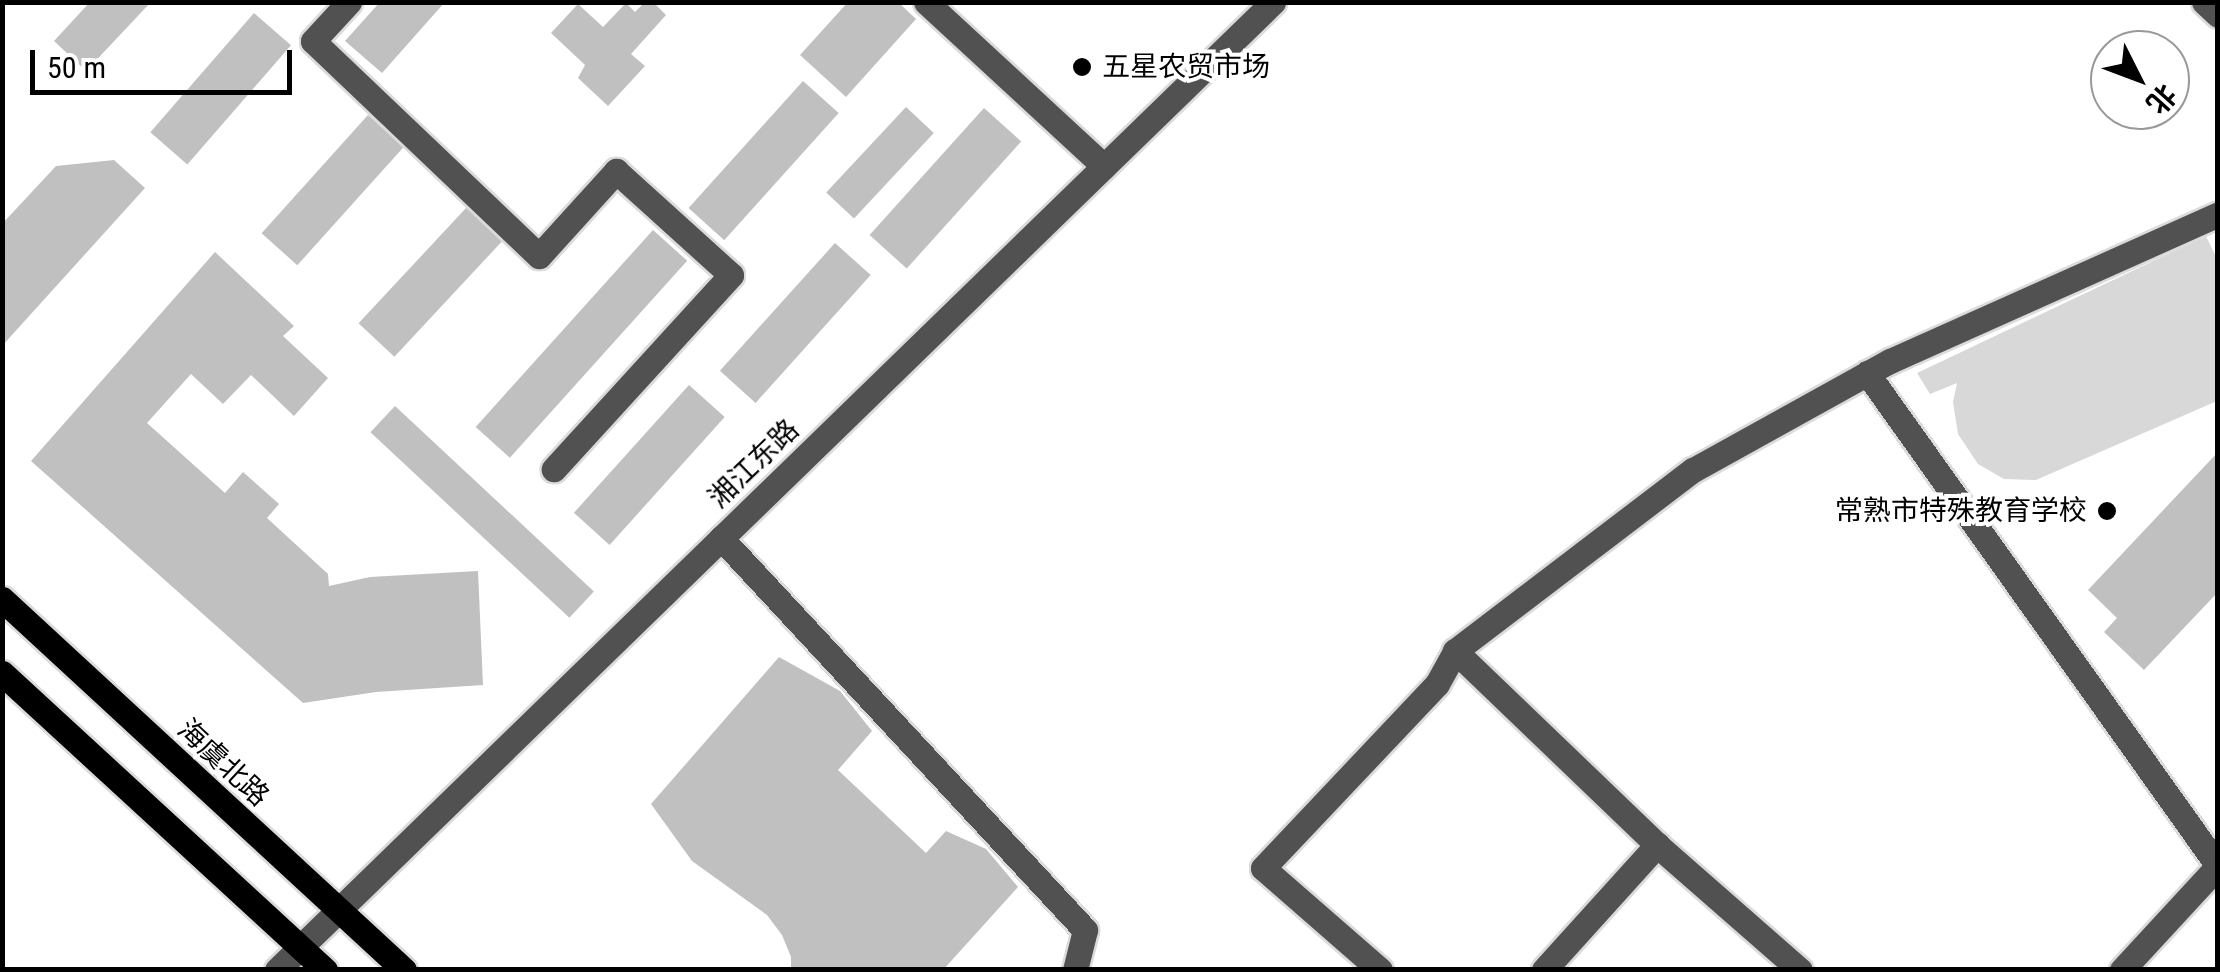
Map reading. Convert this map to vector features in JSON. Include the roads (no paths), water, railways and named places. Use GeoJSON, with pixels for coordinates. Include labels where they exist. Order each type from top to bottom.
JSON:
{"type":"FeatureCollection","features":[{"type":"Feature","properties":{"kind":"main road","name":"海虞北路"},"geometry":{"type":"LineString","coordinates":[[2,599],[404,970]]}},
{"type":"Feature","properties":{"kind":"main road"},"geometry":{"type":"LineString","coordinates":[[2,673],[325,970]]}},
{"type":"Feature","properties":{"kind":"street"},"geometry":{"type":"LineString","coordinates":[[348,2],[313,42],[539,256],[616,171],[731,275],[554,469]]}},
{"type":"Feature","properties":{"kind":"street"},"geometry":{"type":"LineString","coordinates":[[926,2],[1104,166]]}},
{"type":"Feature","properties":{"kind":"street","name":"湘江东路"},"geometry":{"type":"LineString","coordinates":[[277,970],[336,908],[1273,2]]}},
{"type":"Feature","properties":{"kind":"street"},"geometry":{"type":"LineString","coordinates":[[2204,2],[2218,15]]}},
{"type":"Feature","properties":{"kind":"street"},"geometry":{"type":"LineString","coordinates":[[1380,970],[1263,868],[1436,684],[1455,651],[1693,470],[1867,374],[2218,214]]}},
{"type":"Feature","properties":{"kind":"street"},"geometry":{"type":"LineString","coordinates":[[1867,374],[2218,866],[2122,970]]}},
{"type":"Feature","properties":{"kind":"street"},"geometry":{"type":"LineString","coordinates":[[721,538],[1085,930],[1075,970]]}},
{"type":"Feature","properties":{"kind":"street"},"geometry":{"type":"LineString","coordinates":[[1455,651],[1657,845],[1800,970]]}},
{"type":"Feature","properties":{"kind":"street"},"geometry":{"type":"LineString","coordinates":[[1544,970],[1657,845]]}},
{"type":"Feature","properties":{"kind":"place","name":"五星农贸市场"},"geometry":{"type":"Point","coordinates":[1082,67]}},
{"type":"Feature","properties":{"kind":"place","name":"常熟市特殊教育学校"},"geometry":{"type":"Point","coordinates":[2107,511]}}]}
